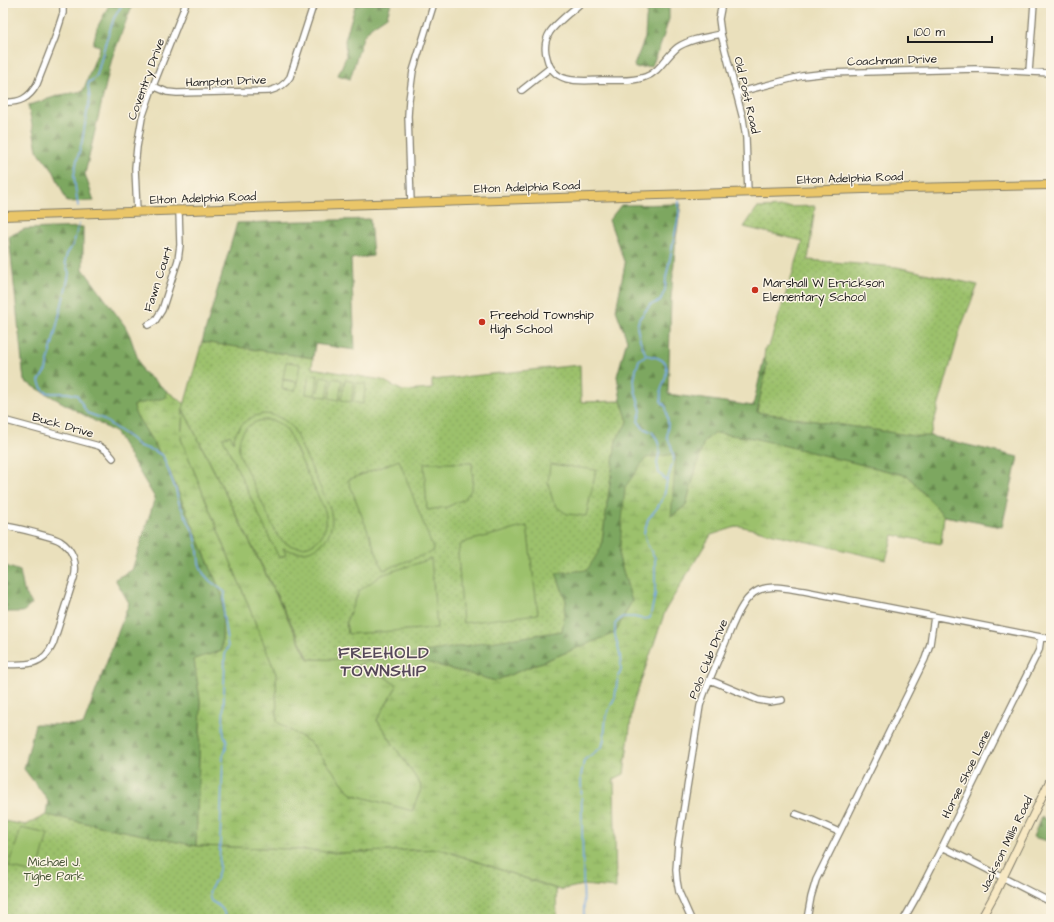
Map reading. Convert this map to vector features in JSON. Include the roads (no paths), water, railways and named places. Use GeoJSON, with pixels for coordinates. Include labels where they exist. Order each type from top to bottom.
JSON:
{"type":"FeatureCollection","features":[{"type":"Feature","properties":{"kind":"main road","name":"Elton Adelphia Road"},"geometry":{"type":"LineString","coordinates":[[3,216],[590,197],[1051,185]]}},
{"type":"Feature","properties":{"kind":"main road","name":"Jackson Mills Road"},"geometry":{"type":"LineString","coordinates":[[980,919],[996,892],[1051,778]]}},
{"type":"Feature","properties":{"kind":"street"},"geometry":{"type":"LineString","coordinates":[[3,102],[12,102],[23,99],[34,90],[55,38],[63,13],[63,3]]}},
{"type":"Feature","properties":{"kind":"street","name":"Coventry Drive"},"geometry":{"type":"LineString","coordinates":[[137,212],[135,168],[142,118],[186,3]]}},
{"type":"Feature","properties":{"kind":"street","name":"Hampton Drive"},"geometry":{"type":"LineString","coordinates":[[153,86],[167,92],[176,93],[269,91],[277,89],[290,77],[314,3]]}},
{"type":"Feature","properties":{"kind":"street"},"geometry":{"type":"LineString","coordinates":[[411,203],[408,116],[410,94],[413,71],[434,3]]}},
{"type":"Feature","properties":{"kind":"street"},"geometry":{"type":"LineString","coordinates":[[581,3],[553,28],[547,38],[546,44],[546,54],[550,68],[554,73],[562,78],[573,81],[638,79],[648,76],[656,71],[673,51],[683,44],[721,34]]}},
{"type":"Feature","properties":{"kind":"street","name":"Old Post Road"},"geometry":{"type":"LineString","coordinates":[[722,3],[719,19],[721,34],[743,119],[746,138],[748,193]]}},
{"type":"Feature","properties":{"kind":"street"},"geometry":{"type":"LineString","coordinates":[[1030,72],[1034,3]]}},
{"type":"Feature","properties":{"kind":"street"},"geometry":{"type":"LineString","coordinates":[[522,90],[550,68]]}},
{"type":"Feature","properties":{"kind":"street","name":"Coachman Drive"},"geometry":{"type":"LineString","coordinates":[[736,93],[802,76],[820,74],[975,69],[1051,73]]}},
{"type":"Feature","properties":{"kind":"street","name":"Fawn Court"},"geometry":{"type":"LineString","coordinates":[[148,325],[155,321],[162,310],[178,260],[180,245],[179,211]]}},
{"type":"Feature","properties":{"kind":"street","name":"Buck Drive"},"geometry":{"type":"LineString","coordinates":[[3,420],[99,446],[107,451],[113,458]]}},
{"type":"Feature","properties":{"kind":"street"},"geometry":{"type":"LineString","coordinates":[[3,526],[29,531],[60,541],[66,545],[72,553],[76,564],[74,578],[49,652],[32,664],[3,664]]}},
{"type":"Feature","properties":{"kind":"street","name":"Polo Club Drive"},"geometry":{"type":"LineString","coordinates":[[690,919],[679,892],[676,860],[700,706],[703,694],[731,630],[744,604],[752,595],[760,590],[778,587],[1051,639]]}},
{"type":"Feature","properties":{"kind":"street"},"geometry":{"type":"LineString","coordinates":[[807,919],[813,887],[925,659],[930,644],[934,617]]}},
{"type":"Feature","properties":{"kind":"street","name":"Horse Shoe Lane"},"geometry":{"type":"LineString","coordinates":[[904,919],[942,847],[1039,650],[1041,637]]}},
{"type":"Feature","properties":{"kind":"street"},"geometry":{"type":"LineString","coordinates":[[710,680],[758,700],[770,702],[782,700]]}},
{"type":"Feature","properties":{"kind":"street"},"geometry":{"type":"LineString","coordinates":[[796,814],[839,832]]}},
{"type":"Feature","properties":{"kind":"street"},"geometry":{"type":"LineString","coordinates":[[942,847],[1051,902]]}},
{"type":"Feature","properties":{"kind":"waterway"},"geometry":{"type":"LineString","coordinates":[[78,206],[74,175],[90,99],[88,86],[89,82],[97,75],[114,18],[123,3]]}},
{"type":"Feature","properties":{"kind":"waterway"},"geometry":{"type":"LineString","coordinates":[[646,355],[637,327],[639,319],[650,305],[660,301],[665,290],[679,214],[679,201]]}},
{"type":"Feature","properties":{"kind":"waterway"},"geometry":{"type":"LineString","coordinates":[[79,224],[73,245],[67,254],[65,262],[69,273],[68,279],[46,370],[39,381],[44,391],[77,395],[87,413],[101,418],[139,446],[155,451],[163,456],[176,490],[179,503],[195,535],[199,563],[203,573],[210,581],[225,592],[223,614],[228,647],[225,655],[223,727],[224,735],[227,741],[223,756],[219,870],[209,895],[211,901],[223,910],[225,919]]}},
{"type":"Feature","properties":{"kind":"waterway"},"geometry":{"type":"LineString","coordinates":[[584,919],[581,776],[584,760],[602,747],[606,716],[615,697],[621,669],[620,655],[615,635],[615,624],[622,617],[643,619],[650,618],[655,595],[655,558],[647,544],[644,533],[648,519],[664,496],[674,459],[671,445],[667,438],[668,423],[666,407],[661,401],[661,390],[667,369],[665,362],[658,358],[646,355],[639,360],[634,380],[635,390],[641,411],[638,421],[643,428],[652,432],[657,439],[660,450],[657,463],[659,473],[667,481]]}},
{"type":"Feature","properties":{"kind":"place","name":"Marshall W Errickson Elementary School"},"geometry":{"type":"Point","coordinates":[755,290]}},
{"type":"Feature","properties":{"kind":"place","name":"Freehold Township High School"},"geometry":{"type":"Point","coordinates":[482,322]}},
{"type":"Feature","properties":{"kind":"district","name":"FREEHOLD TOWNSHIP"},"geometry":{"type":"Point","coordinates":[384,661]}},
{"type":"Feature","properties":{"kind":"park label","name":"Michael J. Tighe Park"},"geometry":{"type":"Point","coordinates":[54,869]}}]}
